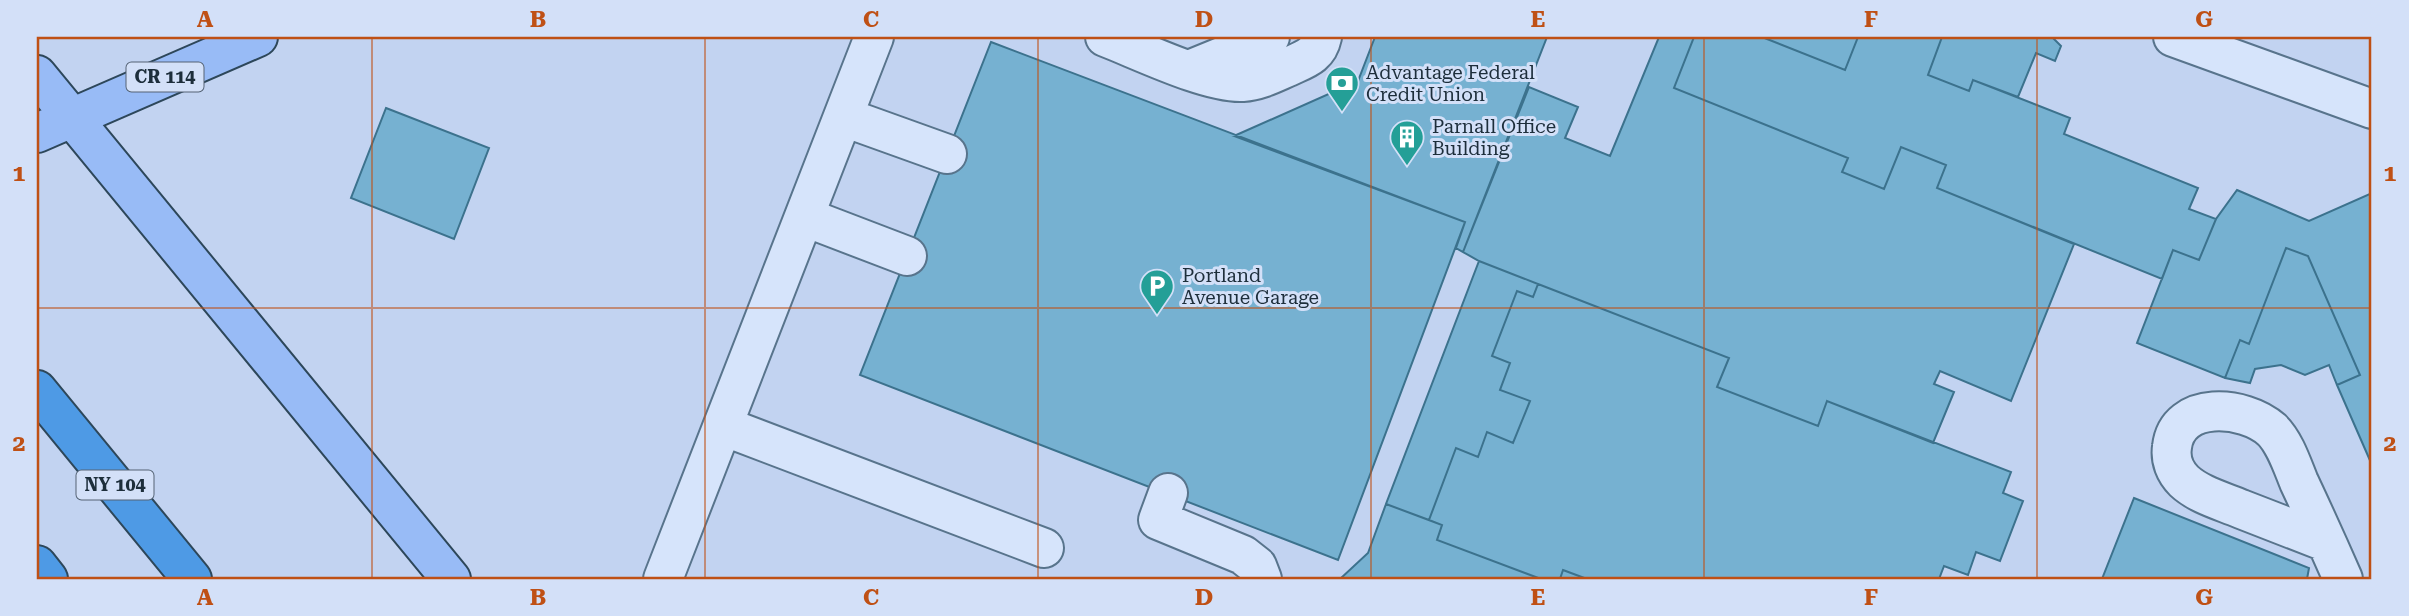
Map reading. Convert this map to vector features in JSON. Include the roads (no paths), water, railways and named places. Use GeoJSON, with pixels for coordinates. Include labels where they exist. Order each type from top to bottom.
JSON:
{"type":"FeatureCollection","features":[{"type":"Feature","properties":{"kind":"highway","name":"NY 104"},"geometry":{"type":"LineString","coordinates":[[37,390],[192,579]]}},
{"type":"Feature","properties":{"kind":"highway"},"geometry":{"type":"LineString","coordinates":[[37,565],[48,579]]}},
{"type":"Feature","properties":{"kind":"main road","name":"CR 114"},"geometry":{"type":"LineString","coordinates":[[37,133],[258,37]]}},
{"type":"Feature","properties":{"kind":"main road"},"geometry":{"type":"LineString","coordinates":[[37,75],[451,579]]}},
{"type":"Feature","properties":{"kind":"lane"},"geometry":{"type":"LineString","coordinates":[[663,579],[874,37]]}},
{"type":"Feature","properties":{"kind":"lane"},"geometry":{"type":"LineString","coordinates":[[1105,37],[1189,70],[1228,82],[1255,80],[1308,58],[1320,47],[1322,37]]}},
{"type":"Feature","properties":{"kind":"lane"},"geometry":{"type":"LineString","coordinates":[[1189,70],[1270,37]]}},
{"type":"Feature","properties":{"kind":"lane"},"geometry":{"type":"LineString","coordinates":[[2173,37],[2372,109]]}},
{"type":"Feature","properties":{"kind":"lane"},"geometry":{"type":"LineString","coordinates":[[844,117],[947,154]]}},
{"type":"Feature","properties":{"kind":"lane"},"geometry":{"type":"LineString","coordinates":[[805,217],[907,256]]}},
{"type":"Feature","properties":{"kind":"lane"},"geometry":{"type":"LineString","coordinates":[[723,426],[1044,548]]}},
{"type":"Feature","properties":{"kind":"lane"},"geometry":{"type":"LineString","coordinates":[[1168,493],[1158,520],[1243,555],[1257,566],[1262,579]]}},
{"type":"Feature","properties":{"kind":"lane"},"geometry":{"type":"LineString","coordinates":[[2326,542],[2343,579]]}},
{"type":"Feature","properties":{"kind":"place","name":"Advantage Federal Credit Union"},"geometry":{"type":"Point","coordinates":[1342,113]}},
{"type":"Feature","properties":{"kind":"place","name":"Parnall Office Building"},"geometry":{"type":"Point","coordinates":[1407,167]}},
{"type":"Feature","properties":{"kind":"place","name":"Portland Avenue Garage"},"geometry":{"type":"Point","coordinates":[1157,316]}}]}
